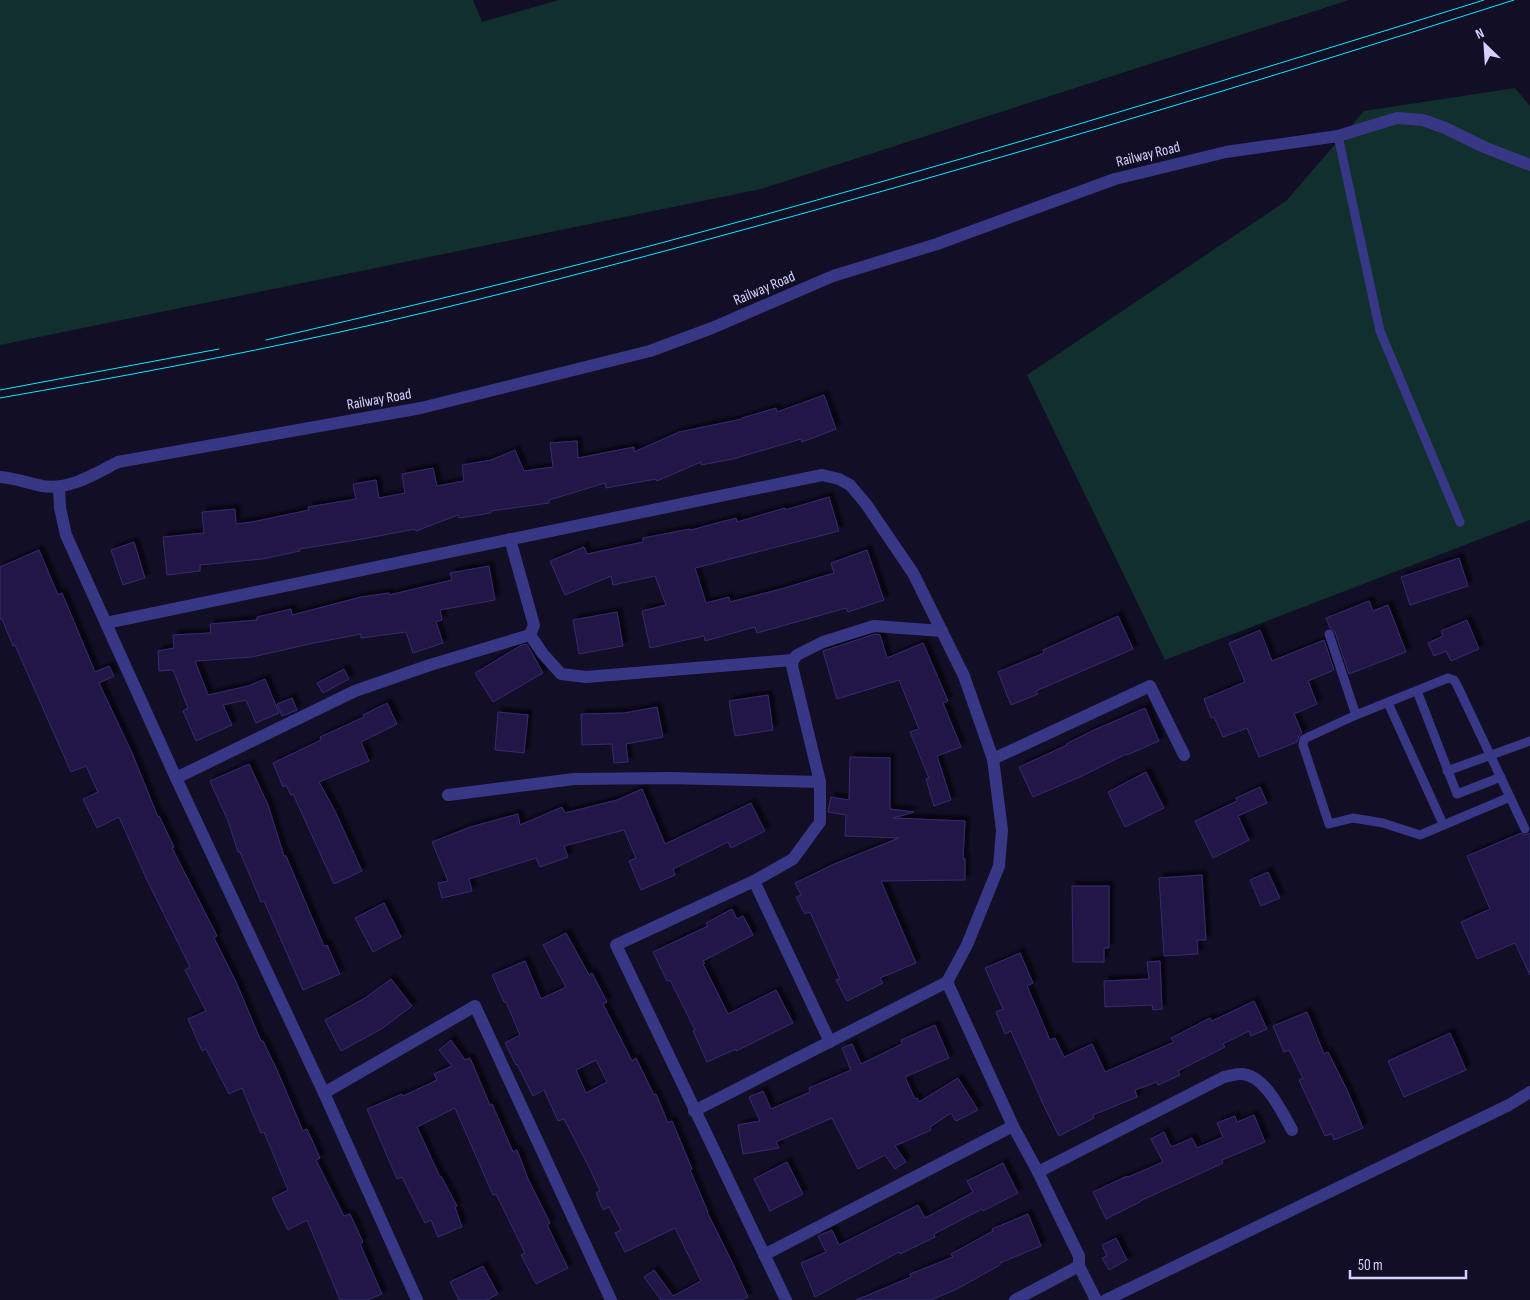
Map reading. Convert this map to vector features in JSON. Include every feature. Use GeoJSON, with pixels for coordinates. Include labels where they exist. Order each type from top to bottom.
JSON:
{"type":"FeatureCollection","features":[{"type":"Feature","properties":{"kind":"street","name":"Railway Road"},"geometry":{"type":"LineString","coordinates":[[0,477],[40,486],[59,488],[77,482],[118,462],[421,408],[650,351],[712,328],[833,276],[936,244],[1115,179],[1226,152],[1338,136],[1397,118],[1423,120],[1530,165]]}},
{"type":"Feature","properties":{"kind":"street"},"geometry":{"type":"LineString","coordinates":[[106,623],[822,475],[839,479],[850,485],[866,504],[913,573],[964,676],[993,759],[1002,830],[998,866],[967,944],[947,982],[694,1111]]}},
{"type":"Feature","properties":{"kind":"street"},"geometry":{"type":"LineString","coordinates":[[59,488],[60,508],[66,535],[176,778],[324,1093],[417,1300]]}},
{"type":"Feature","properties":{"kind":"street"},"geometry":{"type":"LineString","coordinates":[[510,539],[534,625],[530,635]]}},
{"type":"Feature","properties":{"kind":"street"},"geometry":{"type":"LineString","coordinates":[[786,1300],[616,945],[754,881],[793,859],[820,822],[820,782],[792,666],[793,660],[797,655],[823,642],[874,626],[942,631]]}},
{"type":"Feature","properties":{"kind":"street"},"geometry":{"type":"LineString","coordinates":[[176,778],[356,692],[430,665],[530,635]]}},
{"type":"Feature","properties":{"kind":"street"},"geometry":{"type":"LineString","coordinates":[[530,635],[543,654],[561,674],[586,677],[793,660]]}},
{"type":"Feature","properties":{"kind":"street"},"geometry":{"type":"LineString","coordinates":[[993,759],[1150,686],[1184,755]]}},
{"type":"Feature","properties":{"kind":"street"},"geometry":{"type":"LineString","coordinates":[[448,795],[574,779],[670,778],[820,782]]}},
{"type":"Feature","properties":{"kind":"street"},"geometry":{"type":"LineString","coordinates":[[754,881],[830,1042]]}},
{"type":"Feature","properties":{"kind":"street"},"geometry":{"type":"LineString","coordinates":[[947,982],[1013,1126],[1079,1256],[1079,1266],[1096,1300]]}},
{"type":"Feature","properties":{"kind":"street"},"geometry":{"type":"LineString","coordinates":[[324,1093],[475,1006],[611,1300]]}},
{"type":"Feature","properties":{"kind":"street"},"geometry":{"type":"LineString","coordinates":[[1038,1172],[1224,1077],[1241,1073],[1260,1081],[1278,1104],[1292,1130]]}},
{"type":"Feature","properties":{"kind":"street"},"geometry":{"type":"LineString","coordinates":[[1106,1300],[1509,1105],[1530,1092]]}},
{"type":"Feature","properties":{"kind":"street"},"geometry":{"type":"LineString","coordinates":[[764,1255],[1013,1126]]}},
{"type":"Feature","properties":{"kind":"street"},"geometry":{"type":"LineString","coordinates":[[1015,1300],[1079,1266]]}},
{"type":"Feature","properties":{"kind":"lane"},"geometry":{"type":"LineString","coordinates":[[1338,136],[1380,331],[1460,522]]}},
{"type":"Feature","properties":{"kind":"lane"},"geometry":{"type":"LineString","coordinates":[[1329,634],[1356,715]]}},
{"type":"Feature","properties":{"kind":"lane"},"geometry":{"type":"LineString","coordinates":[[1510,797],[1420,835],[1383,823],[1353,818],[1329,824],[1303,745],[1304,740],[1356,715],[1448,678],[1454,680],[1491,754],[1525,830]]}},
{"type":"Feature","properties":{"kind":"lane"},"geometry":{"type":"LineString","coordinates":[[1416,691],[1457,794],[1501,776]]}},
{"type":"Feature","properties":{"kind":"lane"},"geometry":{"type":"LineString","coordinates":[[1388,703],[1443,824]]}},
{"type":"Feature","properties":{"kind":"lane"},"geometry":{"type":"LineString","coordinates":[[1447,771],[1530,740]]}},
{"type":"Feature","properties":{"kind":"green space"},"geometry":{"type":"Polygon","coordinates":[[[0,0],[473,0],[482,22],[559,0],[1349,0],[761,189],[0,345],[0,0]]]}},
{"type":"Feature","properties":{"kind":"green space"},"geometry":{"type":"Polygon","coordinates":[[[1515,88],[1530,106],[1530,520],[1165,660],[1027,375],[1286,201],[1364,111],[1515,88]]]}},
{"type":"Feature","properties":{"kind":"building"},"geometry":{"type":"Polygon","coordinates":[[[824,395],[836,429],[802,442],[801,439],[733,459],[701,465],[701,462],[657,481],[656,479],[606,488],[605,483],[549,500],[549,503],[491,511],[491,513],[459,518],[458,515],[416,531],[415,529],[299,549],[300,551],[262,559],[200,565],[200,571],[167,575],[163,537],[204,533],[202,512],[235,509],[236,524],[252,522],[309,510],[308,507],[356,499],[353,484],[376,480],[379,498],[405,493],[402,474],[433,468],[437,486],[464,481],[462,465],[491,460],[515,450],[524,471],[553,467],[550,443],[577,441],[578,458],[634,447],[634,452],[679,432],[742,419],[776,408],[777,412],[824,395]]]}},
{"type":"Feature","properties":{"kind":"building"},"geometry":{"type":"Polygon","coordinates":[[[829,497],[839,531],[695,568],[706,603],[729,597],[730,602],[834,573],[831,563],[867,550],[884,600],[848,612],[846,608],[757,633],[755,627],[705,641],[704,636],[650,648],[642,611],[666,605],[655,576],[613,585],[611,576],[565,595],[550,561],[584,547],[587,554],[643,542],[643,538],[691,530],[736,518],[737,522],[829,497]]]}},
{"type":"Feature","properties":{"kind":"building"},"geometry":{"type":"Polygon","coordinates":[[[134,542],[145,578],[123,585],[111,550],[134,542]]]}},
{"type":"Feature","properties":{"kind":"building"},"geometry":{"type":"Polygon","coordinates":[[[39,550],[58,595],[62,593],[95,672],[109,666],[114,676],[99,683],[132,753],[158,817],[174,847],[172,848],[217,936],[214,938],[236,982],[261,1041],[263,1041],[277,1070],[303,1131],[307,1129],[320,1158],[316,1160],[344,1216],[350,1214],[363,1242],[360,1244],[382,1294],[367,1300],[340,1300],[307,1220],[288,1230],[272,1198],[288,1190],[264,1132],[261,1133],[242,1088],[229,1094],[206,1049],[202,1051],[188,1019],[206,1011],[185,970],[190,967],[147,880],[119,817],[97,828],[83,799],[98,792],[86,766],[71,772],[15,645],[13,646],[2,619],[0,619],[0,567],[39,550]]]}},
{"type":"Feature","properties":{"kind":"building"},"geometry":{"type":"Polygon","coordinates":[[[1459,558],[1468,586],[1410,605],[1401,577],[1459,558]]]}},
{"type":"Feature","properties":{"kind":"building"},"geometry":{"type":"Polygon","coordinates":[[[489,566],[495,600],[440,610],[442,620],[436,622],[443,643],[413,653],[406,632],[361,638],[361,634],[252,657],[195,661],[208,695],[248,686],[265,679],[279,713],[256,723],[246,700],[223,705],[232,725],[196,741],[183,711],[188,708],[173,670],[159,671],[158,651],[174,648],[173,635],[211,633],[210,624],[257,620],[257,617],[291,609],[292,615],[361,597],[389,593],[389,595],[452,580],[450,573],[489,566]]]}},
{"type":"Feature","properties":{"kind":"building"},"geometry":{"type":"Polygon","coordinates":[[[1369,601],[1373,611],[1388,605],[1406,652],[1349,674],[1335,632],[1330,628],[1326,618],[1369,601]]]}},
{"type":"Feature","properties":{"kind":"building"},"geometry":{"type":"Polygon","coordinates":[[[617,612],[623,646],[579,654],[573,620],[617,612]]]}},
{"type":"Feature","properties":{"kind":"building"},"geometry":{"type":"Polygon","coordinates":[[[1118,616],[1133,649],[1036,691],[1038,694],[1011,705],[998,672],[1044,653],[1043,650],[1118,616]]]}},
{"type":"Feature","properties":{"kind":"building"},"geometry":{"type":"Polygon","coordinates":[[[1467,620],[1479,649],[1451,661],[1446,651],[1434,656],[1428,643],[1443,636],[1441,631],[1467,620]]]}},
{"type":"Feature","properties":{"kind":"building"},"geometry":{"type":"Polygon","coordinates":[[[1260,630],[1272,661],[1324,640],[1334,670],[1308,681],[1317,704],[1294,714],[1302,733],[1297,742],[1259,757],[1247,728],[1223,737],[1214,717],[1211,718],[1204,699],[1245,682],[1229,643],[1260,630]]]}},
{"type":"Feature","properties":{"kind":"building"},"geometry":{"type":"Polygon","coordinates":[[[875,634],[880,635],[887,658],[923,643],[948,701],[943,703],[961,747],[937,756],[951,800],[934,806],[926,779],[929,778],[910,732],[919,729],[899,680],[837,699],[823,651],[875,634]]]}},
{"type":"Feature","properties":{"kind":"building"},"geometry":{"type":"Polygon","coordinates":[[[527,644],[543,673],[493,702],[475,673],[520,646],[527,644]]]}},
{"type":"Feature","properties":{"kind":"building"},"geometry":{"type":"Polygon","coordinates":[[[344,669],[349,679],[323,693],[317,683],[344,669]]]}},
{"type":"Feature","properties":{"kind":"building"},"geometry":{"type":"Polygon","coordinates":[[[768,695],[773,730],[735,736],[729,701],[768,695]]]}},
{"type":"Feature","properties":{"kind":"building"},"geometry":{"type":"Polygon","coordinates":[[[292,698],[297,710],[282,716],[277,704],[292,698]]]}},
{"type":"Feature","properties":{"kind":"building"},"geometry":{"type":"Polygon","coordinates":[[[387,703],[397,724],[361,742],[369,761],[319,782],[335,811],[362,871],[334,884],[293,794],[291,795],[286,785],[283,787],[273,763],[321,740],[320,737],[364,717],[363,715],[387,703]]]}},
{"type":"Feature","properties":{"kind":"building"},"geometry":{"type":"Polygon","coordinates":[[[657,707],[663,737],[626,744],[628,762],[614,763],[612,744],[582,745],[581,714],[624,713],[657,707]]]}},
{"type":"Feature","properties":{"kind":"building"},"geometry":{"type":"Polygon","coordinates":[[[1145,708],[1159,741],[1126,754],[1082,776],[1033,797],[1019,767],[1067,745],[1094,730],[1145,708]]]}},
{"type":"Feature","properties":{"kind":"building"},"geometry":{"type":"Polygon","coordinates":[[[498,712],[528,715],[524,753],[495,750],[498,712]]]}},
{"type":"Feature","properties":{"kind":"building"},"geometry":{"type":"Polygon","coordinates":[[[850,757],[890,758],[890,809],[914,812],[893,818],[965,821],[963,859],[965,859],[965,880],[881,881],[916,963],[880,978],[883,983],[847,1001],[836,980],[840,979],[810,912],[805,914],[796,897],[801,895],[795,883],[834,864],[899,838],[845,836],[846,815],[828,812],[831,797],[849,800],[850,757]]]}},
{"type":"Feature","properties":{"kind":"building"},"geometry":{"type":"Polygon","coordinates":[[[249,764],[268,805],[284,856],[286,856],[324,946],[327,945],[340,974],[303,990],[264,901],[261,902],[240,852],[238,852],[228,821],[210,781],[249,764]]]}},
{"type":"Feature","properties":{"kind":"building"},"geometry":{"type":"Polygon","coordinates":[[[1146,772],[1164,808],[1125,827],[1108,792],[1146,772]]]}},
{"type":"Feature","properties":{"kind":"building"},"geometry":{"type":"Polygon","coordinates":[[[1260,787],[1267,803],[1238,816],[1249,840],[1213,858],[1195,821],[1237,801],[1236,798],[1260,787]]]}},
{"type":"Feature","properties":{"kind":"building"},"geometry":{"type":"Polygon","coordinates":[[[642,789],[665,844],[751,803],[765,831],[731,848],[728,842],[673,869],[675,875],[641,890],[629,861],[636,858],[624,830],[564,846],[568,857],[540,867],[536,858],[469,879],[472,891],[442,898],[438,883],[448,881],[432,842],[470,827],[518,814],[520,825],[562,807],[565,813],[617,800],[642,789]]]}},
{"type":"Feature","properties":{"kind":"building"},"geometry":{"type":"Polygon","coordinates":[[[1521,833],[1525,835],[1530,833],[1530,975],[1515,943],[1477,959],[1461,922],[1490,909],[1467,856],[1521,833]]]}},
{"type":"Feature","properties":{"kind":"building"},"geometry":{"type":"Polygon","coordinates":[[[1268,872],[1280,898],[1261,906],[1250,880],[1268,872]]]}},
{"type":"Feature","properties":{"kind":"building"},"geometry":{"type":"Polygon","coordinates":[[[1202,875],[1206,940],[1197,940],[1198,954],[1164,956],[1159,878],[1202,875]]]}},
{"type":"Feature","properties":{"kind":"building"},"geometry":{"type":"Polygon","coordinates":[[[1072,886],[1109,886],[1109,948],[1104,948],[1104,962],[1073,962],[1072,886]]]}},
{"type":"Feature","properties":{"kind":"building"},"geometry":{"type":"Polygon","coordinates":[[[384,903],[401,937],[373,952],[355,918],[384,903]]]}},
{"type":"Feature","properties":{"kind":"building"},"geometry":{"type":"Polygon","coordinates":[[[732,909],[737,919],[743,916],[753,935],[703,961],[728,1014],[776,990],[793,1023],[736,1051],[736,1049],[707,1062],[693,1031],[695,1030],[670,980],[667,981],[653,952],[708,926],[706,923],[732,909]]]}},
{"type":"Feature","properties":{"kind":"building"},"geometry":{"type":"Polygon","coordinates":[[[566,933],[589,975],[592,973],[607,1002],[603,1004],[632,1061],[636,1058],[654,1095],[656,1094],[668,1123],[672,1121],[707,1212],[748,1297],[741,1300],[661,1300],[644,1277],[654,1270],[673,1296],[701,1281],[675,1228],[625,1252],[615,1233],[621,1230],[609,1207],[603,1210],[596,1193],[600,1191],[564,1119],[558,1121],[544,1090],[533,1096],[505,1043],[520,1035],[492,975],[525,961],[541,999],[566,987],[543,945],[566,933]],[[596,1060],[576,1070],[586,1093],[607,1082],[596,1060]]]}},
{"type":"Feature","properties":{"kind":"building"},"geometry":{"type":"Polygon","coordinates":[[[1020,953],[1033,983],[1027,986],[1050,1040],[1055,1038],[1064,1057],[1092,1044],[1105,1072],[1174,1042],[1171,1038],[1210,1018],[1212,1021],[1254,1001],[1267,1029],[1251,1036],[1249,1031],[1223,1044],[1225,1047],[1178,1071],[1180,1075],[1158,1085],[1157,1082],[1135,1090],[1137,1097],[1093,1115],[1094,1118],[1059,1136],[1011,1031],[1005,1034],[996,1012],[1003,1009],[985,968],[1020,953]]]}},
{"type":"Feature","properties":{"kind":"building"},"geometry":{"type":"Polygon","coordinates":[[[1160,961],[1162,1009],[1153,1010],[1152,1005],[1105,1007],[1104,981],[1149,979],[1147,962],[1160,961]]]}},
{"type":"Feature","properties":{"kind":"building"},"geometry":{"type":"Polygon","coordinates":[[[391,979],[412,1006],[383,1028],[341,1051],[325,1020],[365,998],[391,979]]]}},
{"type":"Feature","properties":{"kind":"building"},"geometry":{"type":"Polygon","coordinates":[[[1307,1012],[1324,1054],[1328,1052],[1363,1128],[1334,1140],[1332,1134],[1325,1136],[1299,1080],[1303,1078],[1289,1050],[1284,1052],[1273,1026],[1307,1012]]]}},
{"type":"Feature","properties":{"kind":"building"},"geometry":{"type":"Polygon","coordinates":[[[935,1025],[949,1058],[905,1077],[915,1099],[917,1098],[919,1102],[958,1078],[978,1110],[956,1121],[951,1113],[930,1127],[931,1130],[895,1146],[906,1162],[895,1169],[885,1155],[858,1169],[832,1118],[776,1142],[779,1148],[743,1154],[738,1125],[760,1121],[749,1097],[763,1091],[771,1109],[810,1092],[809,1088],[851,1070],[842,1048],[852,1044],[861,1064],[902,1044],[901,1040],[935,1025]]]}},
{"type":"Feature","properties":{"kind":"building"},"geometry":{"type":"Polygon","coordinates":[[[1450,1033],[1466,1070],[1404,1097],[1388,1061],[1450,1033]]]}},
{"type":"Feature","properties":{"kind":"building"},"geometry":{"type":"Polygon","coordinates":[[[451,1040],[465,1060],[470,1058],[513,1152],[517,1150],[528,1179],[550,1223],[547,1225],[568,1268],[536,1284],[521,1255],[525,1253],[496,1194],[493,1195],[455,1108],[417,1127],[440,1177],[457,1206],[455,1207],[462,1227],[438,1237],[431,1220],[425,1223],[402,1177],[397,1179],[367,1109],[402,1094],[403,1096],[437,1080],[434,1074],[452,1066],[439,1050],[451,1040]]]}},
{"type":"Feature","properties":{"kind":"building"},"geometry":{"type":"Polygon","coordinates":[[[1254,1115],[1265,1142],[1222,1160],[1223,1163],[1140,1201],[1106,1219],[1093,1192],[1163,1162],[1151,1139],[1164,1132],[1171,1147],[1192,1138],[1197,1148],[1223,1137],[1217,1123],[1235,1116],[1237,1122],[1254,1115]]]}},
{"type":"Feature","properties":{"kind":"building"},"geometry":{"type":"Polygon","coordinates":[[[787,1162],[803,1194],[770,1211],[754,1179],[787,1162]]]}},
{"type":"Feature","properties":{"kind":"building"},"geometry":{"type":"Polygon","coordinates":[[[1003,1163],[1018,1193],[983,1211],[982,1209],[934,1234],[935,1237],[900,1254],[899,1252],[815,1297],[801,1263],[826,1252],[818,1236],[832,1230],[839,1245],[918,1205],[925,1218],[973,1192],[967,1181],[1003,1163]]]}},
{"type":"Feature","properties":{"kind":"building"},"geometry":{"type":"Polygon","coordinates":[[[1028,1214],[1041,1246],[1000,1263],[1000,1265],[957,1289],[931,1300],[856,1300],[911,1277],[910,1274],[953,1257],[951,1254],[993,1231],[992,1229],[1028,1214]]]}},
{"type":"Feature","properties":{"kind":"building"},"geometry":{"type":"Polygon","coordinates":[[[1116,1238],[1127,1260],[1109,1270],[1102,1258],[1107,1256],[1102,1245],[1116,1238]]]}},
{"type":"Feature","properties":{"kind":"building"},"geometry":{"type":"Polygon","coordinates":[[[483,1266],[498,1294],[487,1300],[459,1300],[450,1282],[483,1266]]]}},
{"type":"Feature","properties":{"kind":"tram line"},"geometry":{"type":"LineString","coordinates":[[266,340],[563,269],[868,186],[1074,126],[1484,0]]}},
{"type":"Feature","properties":{"kind":"tram line"},"geometry":{"type":"LineString","coordinates":[[0,398],[298,341],[428,312],[604,267],[794,216],[1001,157],[1206,96],[1514,0]]}},
{"type":"Feature","properties":{"kind":"tram line"},"geometry":{"type":"LineString","coordinates":[[0,390],[219,349]]}}]}
